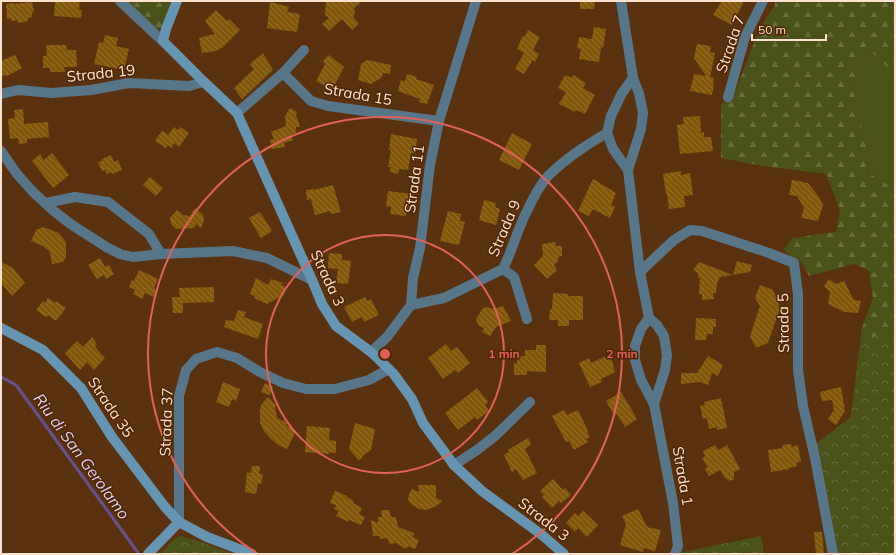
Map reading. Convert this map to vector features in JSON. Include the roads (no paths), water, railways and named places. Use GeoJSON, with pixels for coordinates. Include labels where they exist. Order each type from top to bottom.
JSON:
{"type":"FeatureCollection","features":[{"type":"Feature","properties":{"kind":"street","name":"Strada 3"},"geometry":{"type":"LineString","coordinates":[[120,1],[237,113],[322,304],[336,326],[371,352],[393,373],[412,399],[423,423],[454,465],[482,490],[542,535],[564,554]]}},
{"type":"Feature","properties":{"kind":"street"},"geometry":{"type":"LineString","coordinates":[[163,41],[177,1]]}},
{"type":"Feature","properties":{"kind":"street","name":"Strada 11"},"geometry":{"type":"LineString","coordinates":[[411,305],[412,278],[420,248],[430,165],[439,121],[476,1]]}},
{"type":"Feature","properties":{"kind":"street"},"geometry":{"type":"LineString","coordinates":[[621,1],[633,78],[640,93],[643,113],[641,129],[628,170],[640,272],[649,318]]}},
{"type":"Feature","properties":{"kind":"street","name":"Strada 7"},"geometry":{"type":"LineString","coordinates":[[728,97],[745,37],[763,1]]}},
{"type":"Feature","properties":{"kind":"street"},"geometry":{"type":"LineString","coordinates":[[237,113],[283,72],[304,50]]}},
{"type":"Feature","properties":{"kind":"street","name":"Strada 15"},"geometry":{"type":"LineString","coordinates":[[283,72],[311,100],[328,106],[439,121]]}},
{"type":"Feature","properties":{"kind":"street"},"geometry":{"type":"LineString","coordinates":[[628,170],[613,149],[607,133],[611,116],[619,99],[633,78]]}},
{"type":"Feature","properties":{"kind":"street","name":"Strada 19"},"geometry":{"type":"LineString","coordinates":[[1,94],[18,90],[52,93],[91,90],[129,83],[189,86],[204,82]]}},
{"type":"Feature","properties":{"kind":"street","name":"Strada 9"},"geometry":{"type":"LineString","coordinates":[[411,305],[444,298],[503,270],[508,261],[525,214],[547,177],[564,161],[592,141],[607,133]]}},
{"type":"Feature","properties":{"kind":"street"},"geometry":{"type":"LineString","coordinates":[[1,151],[34,193],[72,225],[120,254],[133,257],[161,254],[233,251],[267,258],[312,280]]}},
{"type":"Feature","properties":{"kind":"street"},"geometry":{"type":"LineString","coordinates":[[46,203],[75,197],[108,202],[149,234],[161,254]]}},
{"type":"Feature","properties":{"kind":"street","name":"Strada 5"},"geometry":{"type":"LineString","coordinates":[[640,272],[674,240],[690,230],[702,231],[769,253],[794,264],[798,294],[798,370],[802,399],[833,554]]}},
{"type":"Feature","properties":{"kind":"street"},"geometry":{"type":"LineString","coordinates":[[503,270],[514,277],[527,319]]}},
{"type":"Feature","properties":{"kind":"street"},"geometry":{"type":"LineString","coordinates":[[371,352],[387,337],[411,305]]}},
{"type":"Feature","properties":{"kind":"street","name":"Strada 1"},"geometry":{"type":"LineString","coordinates":[[654,404],[665,370],[667,355],[664,336],[657,325],[649,318],[641,330],[635,346],[635,360],[641,380],[654,404],[673,503],[678,546],[675,554]]}},
{"type":"Feature","properties":{"kind":"street","name":"Strada 35"},"geometry":{"type":"LineString","coordinates":[[1,328],[43,350],[81,388],[112,437],[165,507],[179,522]]}},
{"type":"Feature","properties":{"kind":"street","name":"Strada 37"},"geometry":{"type":"LineString","coordinates":[[179,522],[180,396],[186,370],[196,358],[216,352],[237,358],[260,372],[283,383],[306,389],[335,389],[369,380],[389,369]]}},
{"type":"Feature","properties":{"kind":"street"},"geometry":{"type":"LineString","coordinates":[[454,465],[496,436],[530,402]]}},
{"type":"Feature","properties":{"kind":"street"},"geometry":{"type":"LineString","coordinates":[[148,554],[179,522],[207,537],[252,554]]}},
{"type":"Feature","properties":{"kind":"waterway","name":"Riu di San Gerolamo"},"geometry":{"type":"LineString","coordinates":[[1,377],[16,385],[139,554]]}}]}
